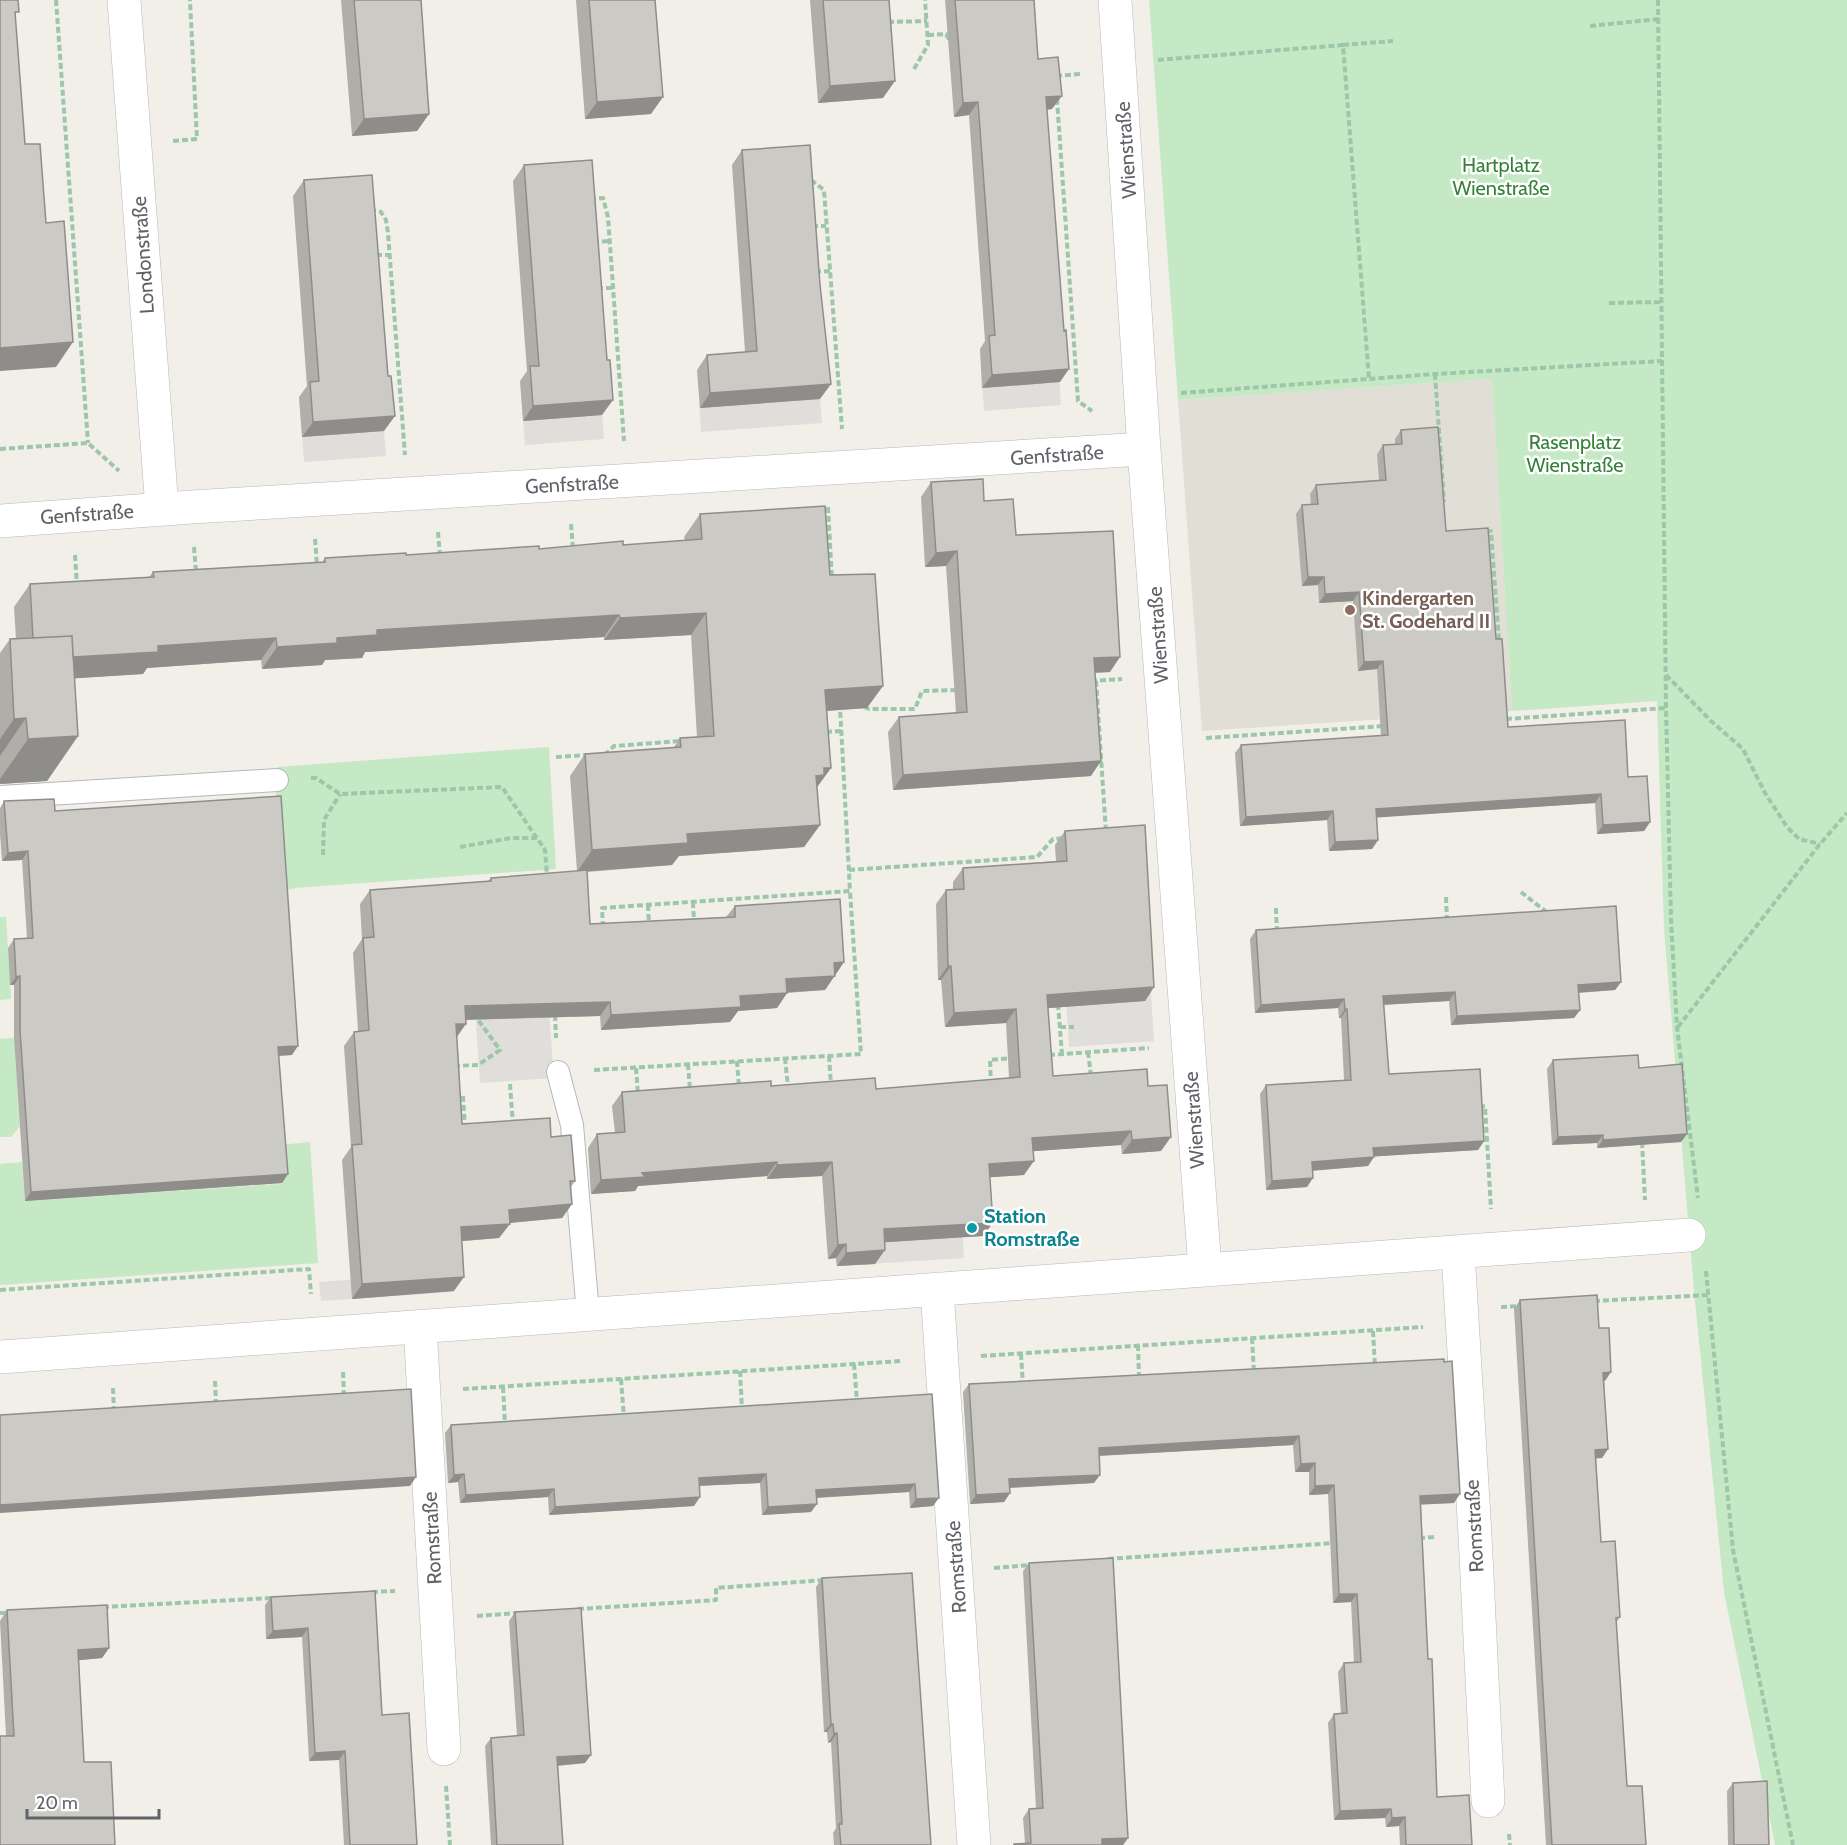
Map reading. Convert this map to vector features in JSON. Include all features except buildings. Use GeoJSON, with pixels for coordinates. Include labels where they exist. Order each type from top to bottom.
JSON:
{"type":"FeatureCollection","features":[{"type":"Feature","properties":{"kind":"street","name":"Londonstraße"},"geometry":{"type":"LineString","coordinates":[[124,0],[162,509]]}},
{"type":"Feature","properties":{"kind":"street","name":"Wienstraße"},"geometry":{"type":"LineString","coordinates":[[1115,0],[1144,449],[1205,1269]]}},
{"type":"Feature","properties":{"kind":"street","name":"Genfstraße"},"geometry":{"type":"LineString","coordinates":[[0,520],[1144,449]]}},
{"type":"Feature","properties":{"kind":"street"},"geometry":{"type":"LineString","coordinates":[[0,1357],[1648,1238],[1697,1247]]}},
{"type":"Feature","properties":{"kind":"street","name":"Romstraße"},"geometry":{"type":"LineString","coordinates":[[1458,1252],[1488,1801]]}},
{"type":"Feature","properties":{"kind":"street","name":"Romstraße"},"geometry":{"type":"LineString","coordinates":[[937,1289],[974,1845]]}},
{"type":"Feature","properties":{"kind":"street","name":"Romstraße"},"geometry":{"type":"LineString","coordinates":[[420,1326],[444,1749]]}},
{"type":"Feature","properties":{"kind":"lane"},"geometry":{"type":"LineString","coordinates":[[0,797],[277,780]]}},
{"type":"Feature","properties":{"kind":"lane"},"geometry":{"type":"LineString","coordinates":[[558,1072],[572,1125],[588,1314]]}},
{"type":"Feature","properties":{"kind":"path"},"geometry":{"type":"LineString","coordinates":[[56,0],[88,443],[162,509]]}},
{"type":"Feature","properties":{"kind":"path"},"geometry":{"type":"LineString","coordinates":[[134,143],[198,139],[190,0]]}},
{"type":"Feature","properties":{"kind":"path"},"geometry":{"type":"LineString","coordinates":[[914,69],[928,45],[925,0]]}},
{"type":"Feature","properties":{"kind":"path"},"geometry":{"type":"LineString","coordinates":[[1658,0],[1666,708],[1671,920],[1677,1027],[1699,1201]]}},
{"type":"Feature","properties":{"kind":"path"},"geometry":{"type":"LineString","coordinates":[[1590,27],[1659,19]]}},
{"type":"Feature","properties":{"kind":"path"},"geometry":{"type":"LineString","coordinates":[[878,23],[927,21]]}},
{"type":"Feature","properties":{"kind":"path"},"geometry":{"type":"LineString","coordinates":[[928,35],[946,34],[954,48]]}},
{"type":"Feature","properties":{"kind":"path"},"geometry":{"type":"LineString","coordinates":[[1120,63],[1393,40]]}},
{"type":"Feature","properties":{"kind":"path"},"geometry":{"type":"LineString","coordinates":[[1343,45],[1369,379]]}},
{"type":"Feature","properties":{"kind":"path"},"geometry":{"type":"LineString","coordinates":[[1083,74],[1056,76],[1078,401],[1144,449]]}},
{"type":"Feature","properties":{"kind":"path"},"geometry":{"type":"LineString","coordinates":[[801,180],[809,179],[824,190],[833,318],[835,468],[833,587]]}},
{"type":"Feature","properties":{"kind":"path"},"geometry":{"type":"LineString","coordinates":[[583,199],[603,198],[608,217],[627,481]]}},
{"type":"Feature","properties":{"kind":"path"},"geometry":{"type":"LineString","coordinates":[[363,210],[381,212],[386,220],[408,494]]}},
{"type":"Feature","properties":{"kind":"path"},"geometry":{"type":"LineString","coordinates":[[805,226],[826,226]]}},
{"type":"Feature","properties":{"kind":"path"},"geometry":{"type":"LineString","coordinates":[[586,242],[610,241]]}},
{"type":"Feature","properties":{"kind":"path"},"geometry":{"type":"LineString","coordinates":[[366,255],[390,255]]}},
{"type":"Feature","properties":{"kind":"path"},"geometry":{"type":"LineString","coordinates":[[808,272],[830,271]]}},
{"type":"Feature","properties":{"kind":"path"},"geometry":{"type":"LineString","coordinates":[[590,288],[613,288]]}},
{"type":"Feature","properties":{"kind":"path"},"geometry":{"type":"LineString","coordinates":[[1609,303],[1661,302]]}},
{"type":"Feature","properties":{"kind":"path"},"geometry":{"type":"LineString","coordinates":[[822,319],[833,318]]}},
{"type":"Feature","properties":{"kind":"path"},"geometry":{"type":"LineString","coordinates":[[605,333],[616,332]]}},
{"type":"Feature","properties":{"kind":"path"},"geometry":{"type":"LineString","coordinates":[[385,348],[397,347]]}},
{"type":"Feature","properties":{"kind":"path"},"geometry":{"type":"LineString","coordinates":[[1141,396],[1435,374],[1662,361]]}},
{"type":"Feature","properties":{"kind":"path"},"geometry":{"type":"LineString","coordinates":[[1435,374],[1444,510]]}},
{"type":"Feature","properties":{"kind":"path"},"geometry":{"type":"LineString","coordinates":[[0,449],[88,443]]}},
{"type":"Feature","properties":{"kind":"path"},"geometry":{"type":"LineString","coordinates":[[72,515],[77,592]]}},
{"type":"Feature","properties":{"kind":"path"},"geometry":{"type":"LineString","coordinates":[[1480,532],[1491,531],[1499,648]]}},
{"type":"Feature","properties":{"kind":"path"},"geometry":{"type":"LineString","coordinates":[[1666,675],[1711,721],[1743,749],[1765,793],[1787,827],[1799,839],[1820,844]]}},
{"type":"Feature","properties":{"kind":"path"},"geometry":{"type":"LineString","coordinates":[[1086,682],[1161,677]]}},
{"type":"Feature","properties":{"kind":"path"},"geometry":{"type":"LineString","coordinates":[[1096,681],[1107,836],[1096,836]]}},
{"type":"Feature","properties":{"kind":"path"},"geometry":{"type":"LineString","coordinates":[[915,720],[915,709],[922,692],[967,689]]}},
{"type":"Feature","properties":{"kind":"path"},"geometry":{"type":"LineString","coordinates":[[956,690],[957,699]]}},
{"type":"Feature","properties":{"kind":"path"},"geometry":{"type":"LineString","coordinates":[[554,1007],[558,1072],[861,1054],[839,704]]}},
{"type":"Feature","properties":{"kind":"path"},"geometry":{"type":"LineString","coordinates":[[859,704],[869,709],[915,709]]}},
{"type":"Feature","properties":{"kind":"path"},"geometry":{"type":"LineString","coordinates":[[1504,719],[1666,708]]}},
{"type":"Feature","properties":{"kind":"path"},"geometry":{"type":"LineString","coordinates":[[1166,740],[1388,726]]}},
{"type":"Feature","properties":{"kind":"path"},"geometry":{"type":"LineString","coordinates":[[820,732],[841,731]]}},
{"type":"Feature","properties":{"kind":"path"},"geometry":{"type":"LineString","coordinates":[[556,757],[607,753],[614,746],[685,741]]}},
{"type":"Feature","properties":{"kind":"path"},"geometry":{"type":"LineString","coordinates":[[635,745],[636,753]]}},
{"type":"Feature","properties":{"kind":"path"},"geometry":{"type":"LineString","coordinates":[[590,755],[590,765]]}},
{"type":"Feature","properties":{"kind":"path"},"geometry":{"type":"LineString","coordinates":[[277,780],[316,778],[340,794],[502,788],[545,850],[547,884]]}},
{"type":"Feature","properties":{"kind":"path"},"geometry":{"type":"LineString","coordinates":[[323,855],[324,820],[340,794]]}},
{"type":"Feature","properties":{"kind":"path"},"geometry":{"type":"LineString","coordinates":[[1677,1027],[1820,844],[1847,813]]}},
{"type":"Feature","properties":{"kind":"path"},"geometry":{"type":"LineString","coordinates":[[460,847],[511,838],[537,838]]}},
{"type":"Feature","properties":{"kind":"path"},"geometry":{"type":"LineString","coordinates":[[849,870],[1037,857],[1053,839],[1074,838]]}},
{"type":"Feature","properties":{"kind":"path"},"geometry":{"type":"LineString","coordinates":[[604,929],[602,908],[850,891]]}},
{"type":"Feature","properties":{"kind":"path"},"geometry":{"type":"LineString","coordinates":[[1521,892],[1555,919]]}},
{"type":"Feature","properties":{"kind":"path"},"geometry":{"type":"LineString","coordinates":[[790,895],[791,906]]}},
{"type":"Feature","properties":{"kind":"path"},"geometry":{"type":"LineString","coordinates":[[1446,897],[1447,925]]}},
{"type":"Feature","properties":{"kind":"path"},"geometry":{"type":"LineString","coordinates":[[743,898],[744,909]]}},
{"type":"Feature","properties":{"kind":"path"},"geometry":{"type":"LineString","coordinates":[[693,902],[694,923]]}},
{"type":"Feature","properties":{"kind":"path"},"geometry":{"type":"LineString","coordinates":[[648,905],[649,926]]}},
{"type":"Feature","properties":{"kind":"path"},"geometry":{"type":"LineString","coordinates":[[1276,908],[1278,937]]}},
{"type":"Feature","properties":{"kind":"path"},"geometry":{"type":"LineString","coordinates":[[1057,993],[1062,1054]]}},
{"type":"Feature","properties":{"kind":"path"},"geometry":{"type":"LineString","coordinates":[[447,1066],[478,1065],[500,1050],[478,1017],[466,1018]]}},
{"type":"Feature","properties":{"kind":"path"},"geometry":{"type":"LineString","coordinates":[[1060,1027],[1074,1027]]}},
{"type":"Feature","properties":{"kind":"path"},"geometry":{"type":"LineString","coordinates":[[1043,1055],[1188,1044]]}},
{"type":"Feature","properties":{"kind":"path"},"geometry":{"type":"LineString","coordinates":[[1088,1052],[1092,1086]]}},
{"type":"Feature","properties":{"kind":"path"},"geometry":{"type":"LineString","coordinates":[[829,1056],[832,1095]]}},
{"type":"Feature","properties":{"kind":"path"},"geometry":{"type":"LineString","coordinates":[[992,1093],[990,1060],[1022,1057]]}},
{"type":"Feature","properties":{"kind":"path"},"geometry":{"type":"LineString","coordinates":[[785,1058],[788,1088]]}},
{"type":"Feature","properties":{"kind":"path"},"geometry":{"type":"LineString","coordinates":[[737,1061],[740,1096]]}},
{"type":"Feature","properties":{"kind":"path"},"geometry":{"type":"LineString","coordinates":[[688,1064],[691,1100]]}},
{"type":"Feature","properties":{"kind":"path"},"geometry":{"type":"LineString","coordinates":[[636,1068],[639,1104]]}},
{"type":"Feature","properties":{"kind":"path"},"geometry":{"type":"LineString","coordinates":[[510,1084],[514,1134]]}},
{"type":"Feature","properties":{"kind":"path"},"geometry":{"type":"LineString","coordinates":[[463,1096],[465,1129]]}},
{"type":"Feature","properties":{"kind":"path"},"geometry":{"type":"LineString","coordinates":[[1476,1107],[1485,1106],[1494,1249]]}},
{"type":"Feature","properties":{"kind":"path"},"geometry":{"type":"LineString","coordinates":[[1641,1131],[1648,1238]]}},
{"type":"Feature","properties":{"kind":"path"},"geometry":{"type":"LineString","coordinates":[[1697,1247],[1708,1294],[1733,1550],[1792,1845]]}},
{"type":"Feature","properties":{"kind":"path"},"geometry":{"type":"LineString","coordinates":[[0,1290],[309,1269],[313,1334]]}},
{"type":"Feature","properties":{"kind":"path"},"geometry":{"type":"LineString","coordinates":[[1591,1302],[1708,1294]]}},
{"type":"Feature","properties":{"kind":"path"},"geometry":{"type":"LineString","coordinates":[[1461,1309],[1532,1305]]}},
{"type":"Feature","properties":{"kind":"path"},"geometry":{"type":"LineString","coordinates":[[1373,1331],[1376,1371]]}},
{"type":"Feature","properties":{"kind":"path"},"geometry":{"type":"LineString","coordinates":[[1252,1338],[1254,1376]]}},
{"type":"Feature","properties":{"kind":"path"},"geometry":{"type":"LineString","coordinates":[[1138,1346],[1140,1383]]}},
{"type":"Feature","properties":{"kind":"path"},"geometry":{"type":"LineString","coordinates":[[1022,1354],[1023,1389]]}},
{"type":"Feature","properties":{"kind":"path"},"geometry":{"type":"LineString","coordinates":[[854,1364],[857,1407]]}},
{"type":"Feature","properties":{"kind":"path"},"geometry":{"type":"LineString","coordinates":[[740,1371],[743,1414]]}},
{"type":"Feature","properties":{"kind":"path"},"geometry":{"type":"LineString","coordinates":[[621,1379],[624,1422]]}},
{"type":"Feature","properties":{"kind":"path"},"geometry":{"type":"LineString","coordinates":[[503,1387],[506,1430]]}},
{"type":"Feature","properties":{"kind":"path"},"geometry":{"type":"LineString","coordinates":[[364,1593],[434,1589]]}},
{"type":"Feature","properties":{"kind":"path"},"geometry":{"type":"LineString","coordinates":[[94,1608],[282,1598]]}},
{"type":"Feature","properties":{"kind":"path"},"geometry":{"type":"LineString","coordinates":[[0,1613],[12,1612]]}},
{"type":"Feature","properties":{"kind":"path"},"geometry":{"type":"LineString","coordinates":[[444,1749],[450,1845]]}},
{"type":"Feature","properties":{"kind":"shaded area"},"geometry":{"type":"Polygon","coordinates":[[[1057,344],[1061,405],[984,411],[980,349],[1057,344]]]}},
{"type":"Feature","properties":{"kind":"shaded area"},"geometry":{"type":"Polygon","coordinates":[[[817,361],[822,423],[701,432],[697,370],[817,361]]]}},
{"type":"Feature","properties":{"kind":"shaded area"},"geometry":{"type":"Polygon","coordinates":[[[599,376],[604,439],[525,445],[520,382],[599,376]]]}},
{"type":"Feature","properties":{"kind":"shaded area","name":"Kindergarten St. Godehard II"},"geometry":{"type":"Polygon","coordinates":[[[1492,379],[1512,711],[1202,731],[1178,400],[1492,379]]]}},
{"type":"Feature","properties":{"kind":"shaded area"},"geometry":{"type":"Polygon","coordinates":[[[381,391],[386,456],[304,462],[299,397],[381,391]]]}},
{"type":"Feature","properties":{"kind":"shaded area"},"geometry":{"type":"Polygon","coordinates":[[[1141,839],[1154,1041],[1069,1047],[1055,845],[1141,839]]]}},
{"type":"Feature","properties":{"kind":"shaded area"},"geometry":{"type":"Polygon","coordinates":[[[540,888],[554,1078],[480,1083],[471,948],[540,888]]]}},
{"type":"Feature","properties":{"kind":"shaded area"},"geometry":{"type":"Polygon","coordinates":[[[871,1204],[961,1211],[964,1258],[836,1266],[835,1247],[827,1247],[824,1207],[871,1204]]]}},
{"type":"Feature","properties":{"kind":"shaded area"},"geometry":{"type":"Polygon","coordinates":[[[452,1272],[454,1292],[321,1301],[319,1282],[452,1272]]]}},
{"type":"Feature","properties":{"kind":"green space"},"geometry":{"type":"Polygon","coordinates":[[[1149,0],[1847,0],[1847,1845],[1775,1845],[1724,1592],[1694,1291],[1664,928],[1657,701],[1512,711],[1492,379],[1178,400],[1149,0]]]}},
{"type":"Feature","properties":{"kind":"green space"},"geometry":{"type":"Polygon","coordinates":[[[549,747],[556,869],[295,888],[280,892],[275,804],[277,767],[549,747]]]}},
{"type":"Feature","properties":{"kind":"green space"},"geometry":{"type":"Polygon","coordinates":[[[0,917],[6,917],[11,999],[0,1000],[0,917]]]}},
{"type":"Feature","properties":{"kind":"green space"},"geometry":{"type":"Polygon","coordinates":[[[14,1038],[20,1126],[11,1137],[0,1137],[0,1039],[14,1038]]]}},
{"type":"Feature","properties":{"kind":"green space"},"geometry":{"type":"Polygon","coordinates":[[[310,1142],[318,1263],[0,1285],[0,1164],[22,1162],[25,1201],[282,1184],[279,1145],[310,1142]]]}},
{"type":"Feature","properties":{"kind":"place","name":"Kindergarten St. Godehard II"},"geometry":{"type":"Point","coordinates":[1350,610]}},
{"type":"Feature","properties":{"kind":"place","name":"Station Romstraße"},"geometry":{"type":"Point","coordinates":[972,1228]}},
{"type":"Feature","properties":{"kind":"park label","name":"Hartplatz Wienstraße"},"geometry":{"type":"Point","coordinates":[1501,176]}},
{"type":"Feature","properties":{"kind":"park label","name":"Rasenplatz Wienstraße"},"geometry":{"type":"Point","coordinates":[1575,454]}}]}
